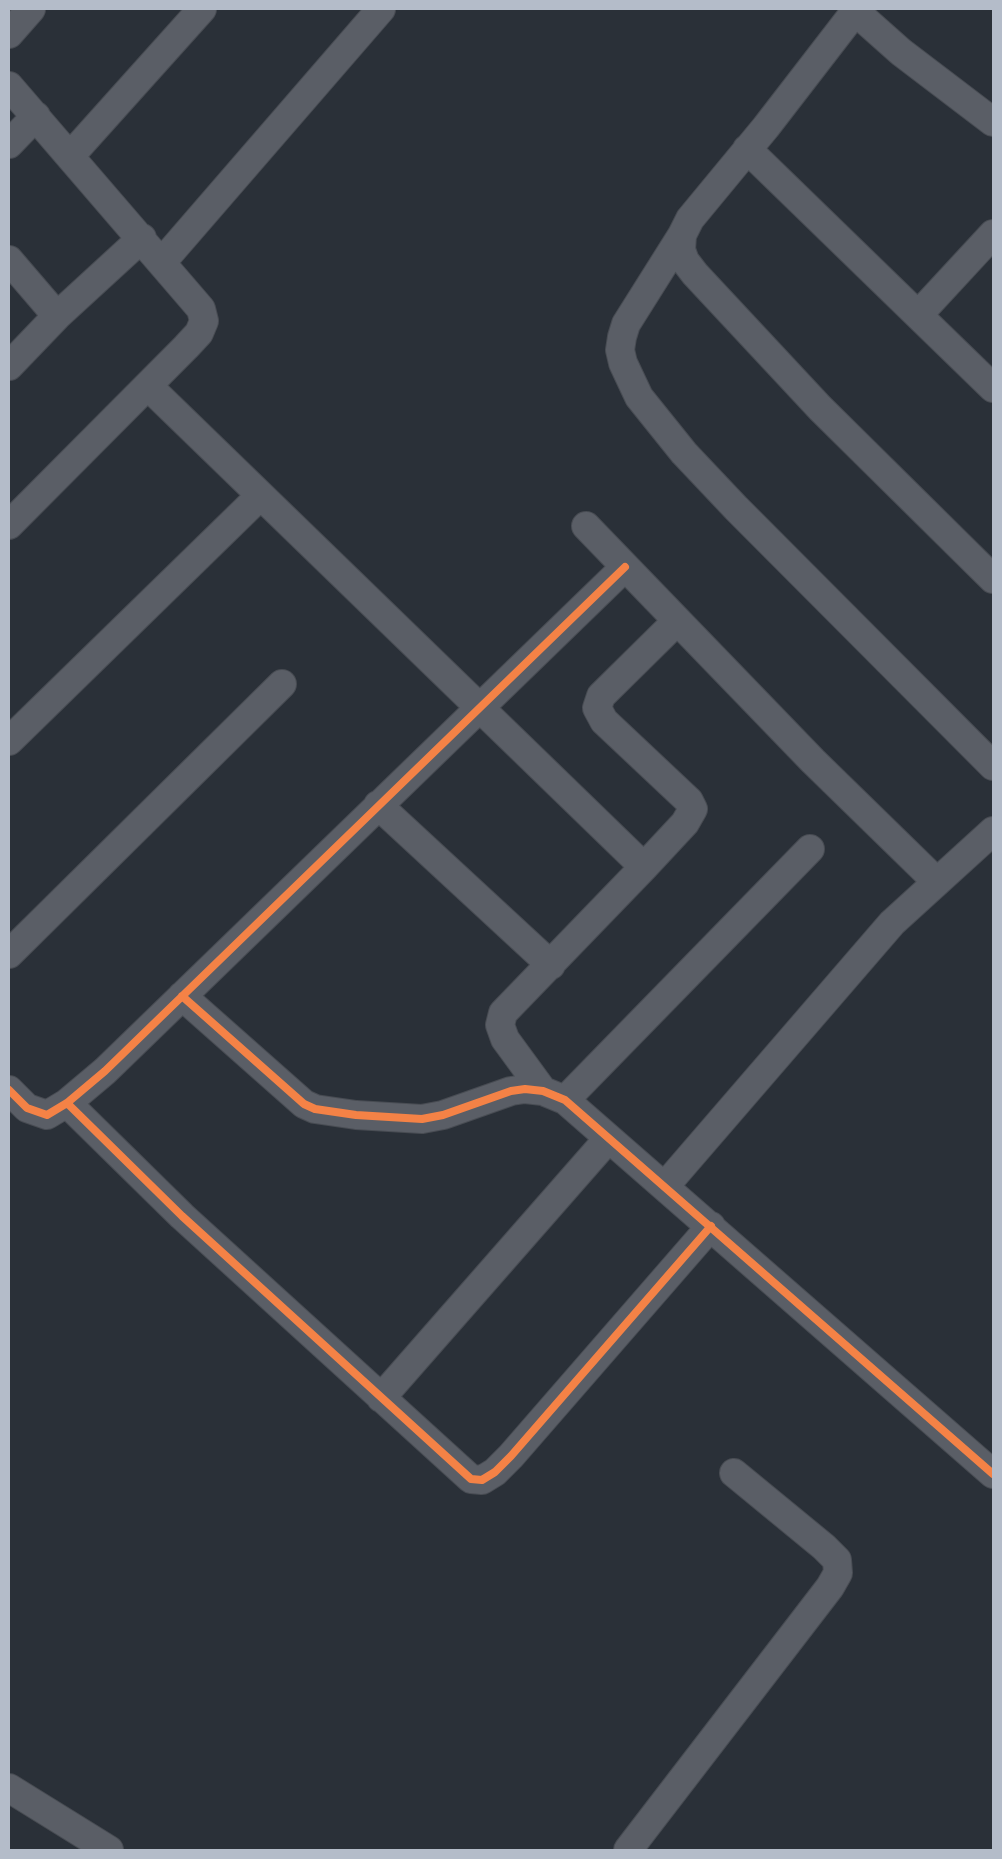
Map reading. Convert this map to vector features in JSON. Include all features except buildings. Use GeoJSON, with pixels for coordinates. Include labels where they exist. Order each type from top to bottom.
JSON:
{"type":"FeatureCollection","features":[{"type":"Feature","properties":{"kind":"street"},"geometry":{"type":"LineString","coordinates":[[9,34],[31,9]]}},
{"type":"Feature","properties":{"kind":"street"},"geometry":{"type":"LineString","coordinates":[[71,155],[202,9]]}},
{"type":"Feature","properties":{"kind":"street"},"geometry":{"type":"LineString","coordinates":[[162,262],[381,9]]}},
{"type":"Feature","properties":{"kind":"street"},"geometry":{"type":"LineString","coordinates":[[993,122],[902,52],[865,20],[858,9],[690,218],[682,236],[626,324],[620,350],[623,363],[639,397],[684,452],[736,508],[993,766]]}},
{"type":"Feature","properties":{"kind":"street"},"geometry":{"type":"LineString","coordinates":[[9,86],[71,155],[201,308],[204,321],[199,333],[9,525]]}},
{"type":"Feature","properties":{"kind":"street"},"geometry":{"type":"LineString","coordinates":[[9,144],[36,116]]}},
{"type":"Feature","properties":{"kind":"street"},"geometry":{"type":"LineString","coordinates":[[747,149],[919,314],[993,388]]}},
{"type":"Feature","properties":{"kind":"street"},"geometry":{"type":"LineString","coordinates":[[919,314],[993,234]]}},
{"type":"Feature","properties":{"kind":"street"},"geometry":{"type":"LineString","coordinates":[[682,236],[683,255],[695,274],[820,408],[993,579]]}},
{"type":"Feature","properties":{"kind":"street"},"geometry":{"type":"LineString","coordinates":[[9,366],[58,316],[142,238]]}},
{"type":"Feature","properties":{"kind":"street"},"geometry":{"type":"LineString","coordinates":[[9,260],[58,316]]}},
{"type":"Feature","properties":{"kind":"street"},"geometry":{"type":"LineString","coordinates":[[148,386],[644,867]]}},
{"type":"Feature","properties":{"kind":"street"},"geometry":{"type":"LineString","coordinates":[[9,741],[260,496]]}},
{"type":"Feature","properties":{"kind":"street"},"geometry":{"type":"LineString","coordinates":[[586,526],[813,762],[937,882]]}},
{"type":"Feature","properties":{"kind":"street"},"geometry":{"type":"LineString","coordinates":[[10,1095],[27,1108],[47,1115],[67,1103],[105,1071],[478,708],[626,567]]}},
{"type":"Feature","properties":{"kind":"street"},"geometry":{"type":"LineString","coordinates":[[678,621],[602,696],[597,708],[604,721],[690,801],[692,809],[685,823],[551,966],[503,1013],[500,1025],[505,1039],[554,1096],[665,1186],[993,1474]]}},
{"type":"Feature","properties":{"kind":"street"},"geometry":{"type":"LineString","coordinates":[[9,954],[282,684]]}},
{"type":"Feature","properties":{"kind":"street"},"geometry":{"type":"LineString","coordinates":[[378,805],[551,966]]}},
{"type":"Feature","properties":{"kind":"street"},"geometry":{"type":"LineString","coordinates":[[665,1186],[892,923],[993,831]]}},
{"type":"Feature","properties":{"kind":"street"},"geometry":{"type":"LineString","coordinates":[[554,1096],[810,849]]}},
{"type":"Feature","properties":{"kind":"street"},"geometry":{"type":"LineString","coordinates":[[182,996],[304,1104],[315,1109],[356,1115],[422,1119],[442,1115],[511,1091],[525,1089],[554,1096]]}},
{"type":"Feature","properties":{"kind":"street"},"geometry":{"type":"LineString","coordinates":[[67,1103],[182,1216],[470,1479],[482,1480],[495,1472],[511,1456],[711,1226]]}},
{"type":"Feature","properties":{"kind":"street"},"geometry":{"type":"LineString","coordinates":[[381,1398],[608,1139]]}},
{"type":"Feature","properties":{"kind":"street"},"geometry":{"type":"LineString","coordinates":[[628,1850],[830,1587],[838,1573],[837,1560],[824,1547],[734,1473]]}},
{"type":"Feature","properties":{"kind":"street"},"geometry":{"type":"LineString","coordinates":[[9,1788],[109,1850]]}},
{"type":"Feature","properties":{"kind":"cycle path"},"geometry":{"type":"LineString","coordinates":[[9,1090],[27,1108],[47,1115],[67,1103],[105,1071],[625,567]]}},
{"type":"Feature","properties":{"kind":"cycle path"},"geometry":{"type":"LineString","coordinates":[[182,996],[304,1104],[315,1109],[356,1115],[422,1119],[443,1115],[511,1091],[525,1089],[543,1091],[565,1100],[993,1474]]}},
{"type":"Feature","properties":{"kind":"cycle path"},"geometry":{"type":"LineString","coordinates":[[67,1103],[182,1216],[471,1479],[482,1480],[495,1472],[511,1456],[711,1226]]}}]}
